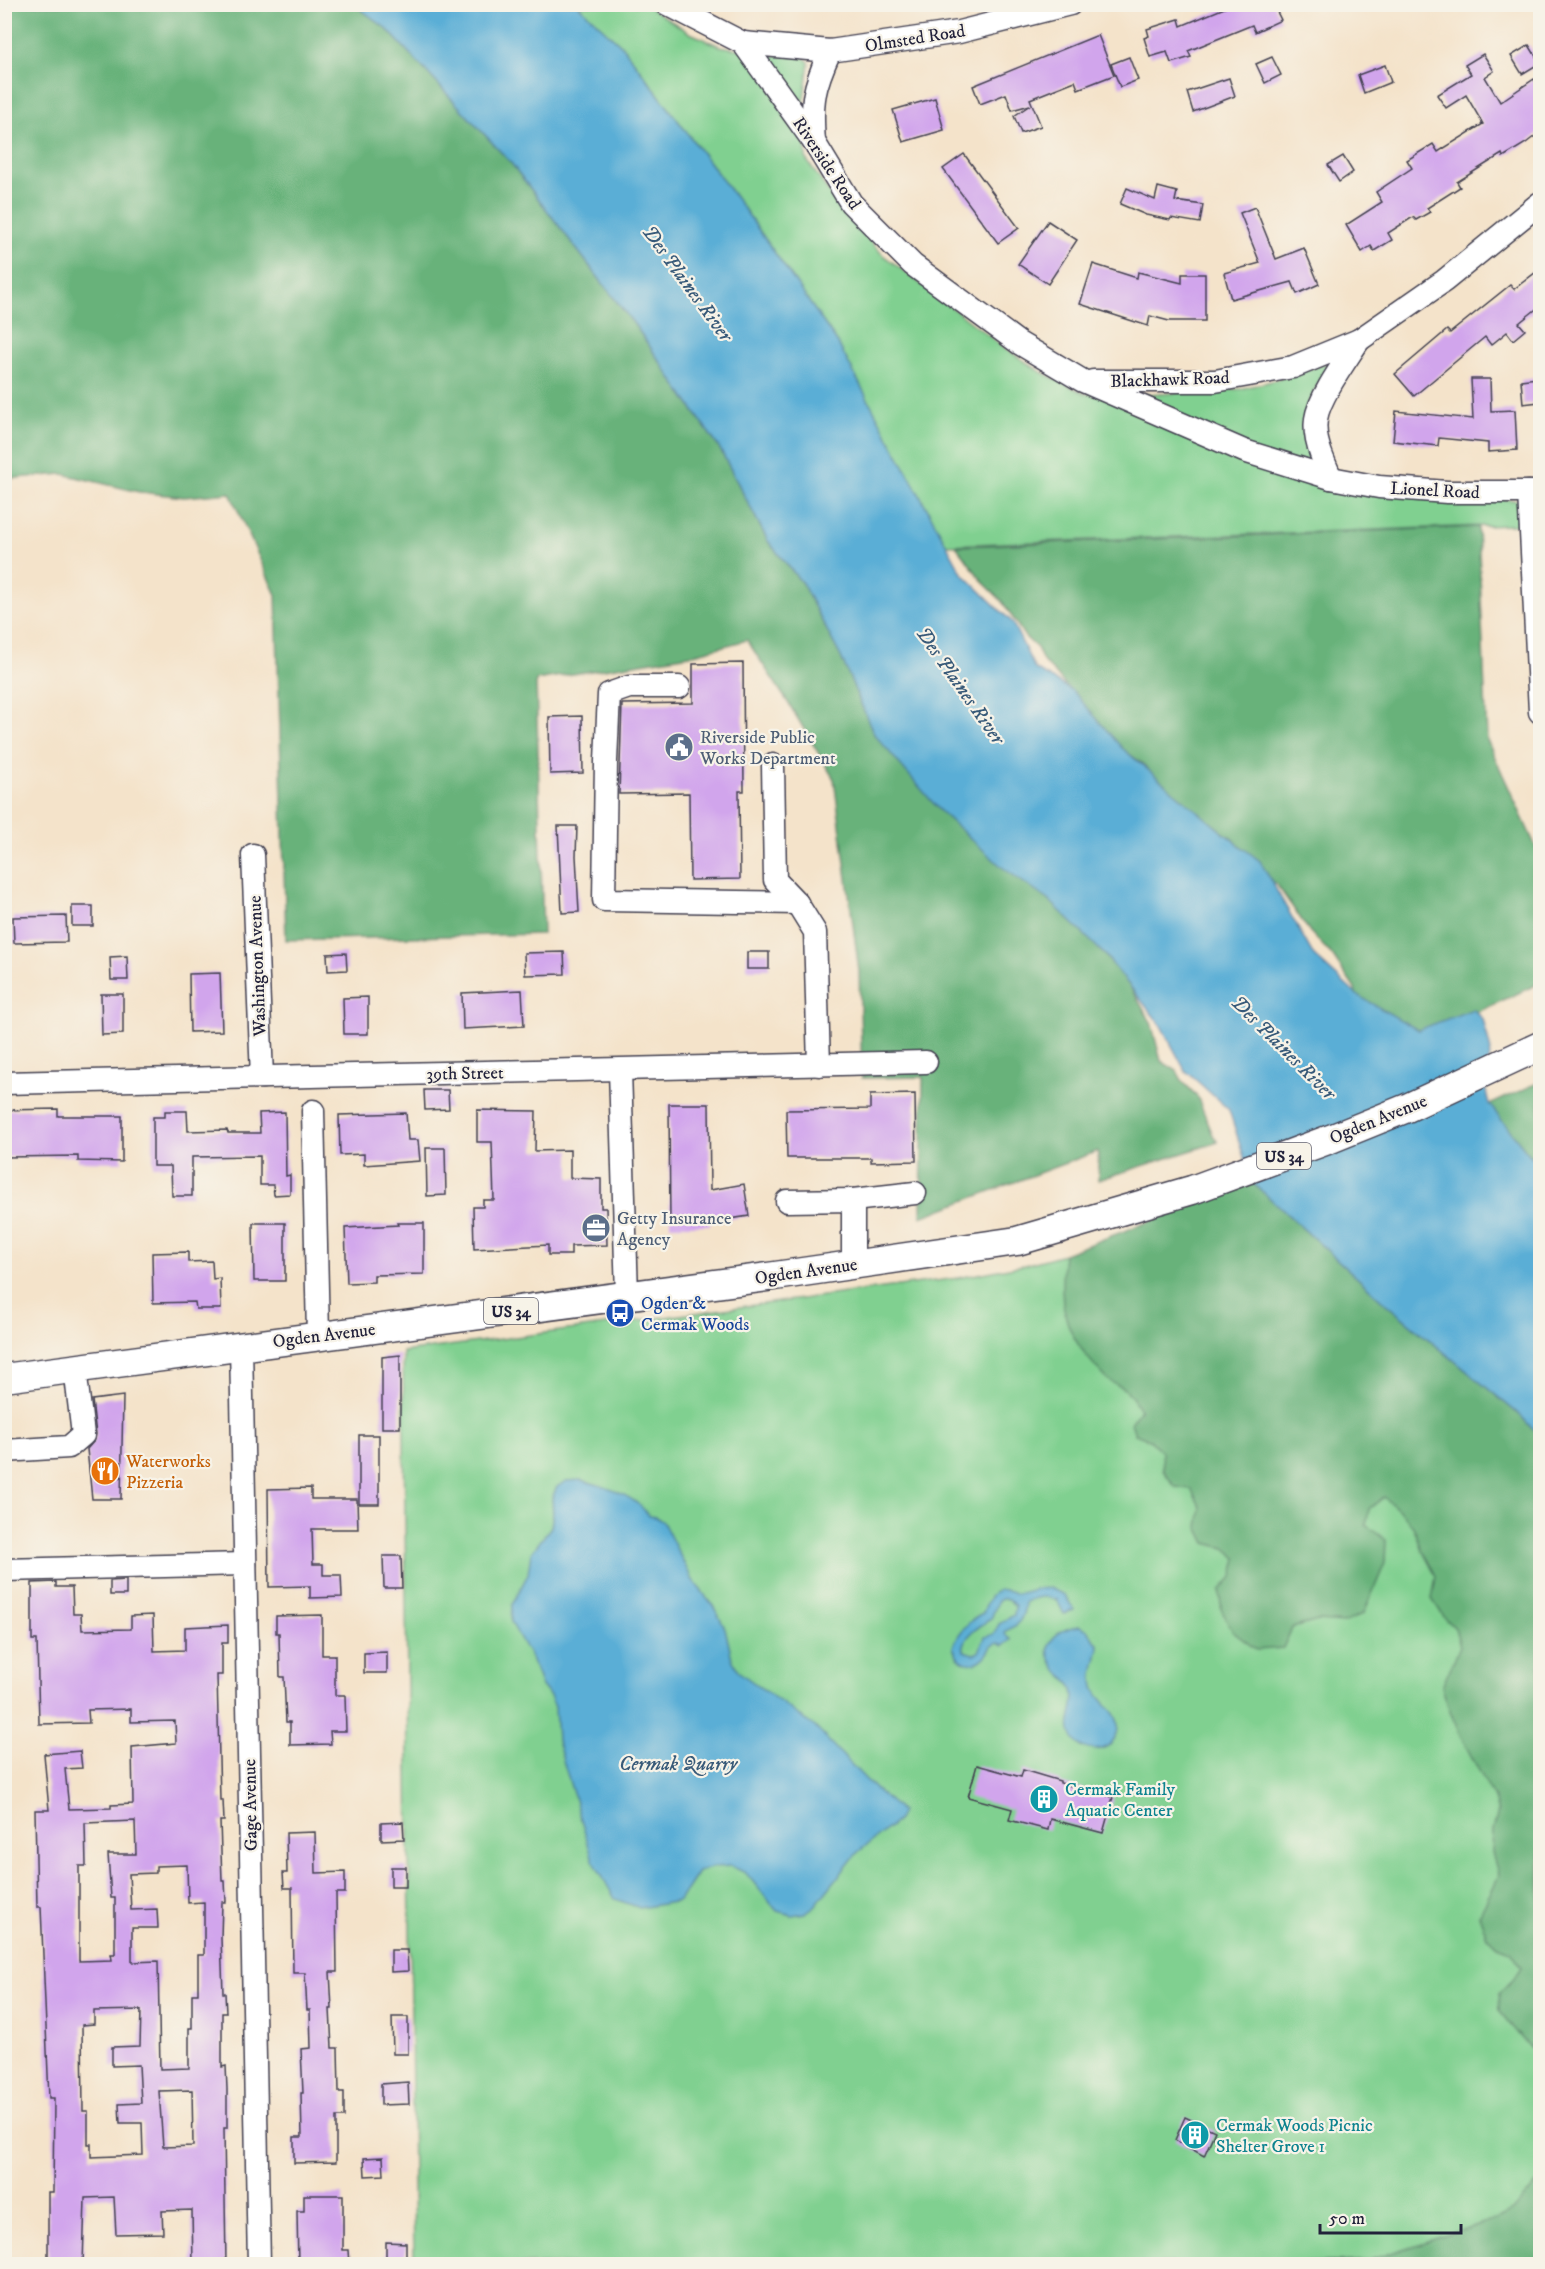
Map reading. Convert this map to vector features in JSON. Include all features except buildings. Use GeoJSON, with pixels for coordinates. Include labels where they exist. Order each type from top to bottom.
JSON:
{"type":"FeatureCollection","features":[{"type":"Feature","properties":{"kind":"main road","name":"Ogden Avenue"},"geometry":{"type":"LineString","coordinates":[[4,1378],[1017,1241],[1192,1190],[1322,1142],[1407,1108],[1540,1046]]}},
{"type":"Feature","properties":{"kind":"street","name":"Riverside Road"},"geometry":{"type":"LineString","coordinates":[[667,4],[743,43],[814,142],[851,203],[913,265],[1019,343],[1083,381],[1244,451],[1331,478]]}},
{"type":"Feature","properties":{"kind":"street","name":"Olmsted Road"},"geometry":{"type":"LineString","coordinates":[[743,43],[830,51],[959,32],[1070,4]]}},
{"type":"Feature","properties":{"kind":"street"},"geometry":{"type":"LineString","coordinates":[[814,142],[812,105],[818,75],[830,51]]}},
{"type":"Feature","properties":{"kind":"street","name":"Blackhawk Road"},"geometry":{"type":"LineString","coordinates":[[1083,381],[1215,381],[1293,367],[1359,340],[1444,281],[1540,203]]}},
{"type":"Feature","properties":{"kind":"street","name":"Blackhawk Road"},"geometry":{"type":"LineString","coordinates":[[1331,478],[1319,450],[1316,418],[1329,387],[1359,340]]}},
{"type":"Feature","properties":{"kind":"street","name":"Lionel Road"},"geometry":{"type":"LineString","coordinates":[[1331,478],[1379,487],[1447,492],[1535,492]]}},
{"type":"Feature","properties":{"kind":"street"},"geometry":{"type":"LineString","coordinates":[[1535,492],[1540,712]]}},
{"type":"Feature","properties":{"kind":"street"},"geometry":{"type":"LineString","coordinates":[[679,687],[629,687],[609,694],[604,900],[797,903]]}},
{"type":"Feature","properties":{"kind":"street"},"geometry":{"type":"LineString","coordinates":[[773,765],[775,880],[797,903],[815,932],[819,1065]]}},
{"type":"Feature","properties":{"kind":"street","name":"Washington Avenue"},"geometry":{"type":"LineString","coordinates":[[253,855],[262,1077]]}},
{"type":"Feature","properties":{"kind":"street","name":"39th Street"},"geometry":{"type":"LineString","coordinates":[[4,1083],[926,1062]]}},
{"type":"Feature","properties":{"kind":"street"},"geometry":{"type":"LineString","coordinates":[[621,1070],[627,1295]]}},
{"type":"Feature","properties":{"kind":"street"},"geometry":{"type":"LineString","coordinates":[[313,1111],[318,1335]]}},
{"type":"Feature","properties":{"kind":"street"},"geometry":{"type":"LineString","coordinates":[[787,1202],[853,1200],[915,1193]]}},
{"type":"Feature","properties":{"kind":"street"},"geometry":{"type":"LineString","coordinates":[[853,1200],[853,1264]]}},
{"type":"Feature","properties":{"kind":"street","name":"Gage Avenue"},"geometry":{"type":"LineString","coordinates":[[241,1345],[260,2265]]}},
{"type":"Feature","properties":{"kind":"street"},"geometry":{"type":"LineString","coordinates":[[4,1451],[69,1447],[83,1435],[75,1368]]}},
{"type":"Feature","properties":{"kind":"street"},"geometry":{"type":"LineString","coordinates":[[4,1570],[245,1564]]}},
{"type":"Feature","properties":{"kind":"green space"},"geometry":{"type":"Polygon","coordinates":[[[5,5],[355,5],[387,29],[511,163],[637,328],[720,449],[768,541],[802,583],[841,657],[874,734],[1036,872],[1128,983],[1151,1022],[1161,1061],[1177,1071],[1183,1082],[1197,1096],[1218,1142],[1098,1180],[1098,1151],[921,1217],[923,1077],[862,1078],[859,971],[834,779],[747,640],[690,655],[536,680],[543,934],[286,940],[276,595],[230,493],[184,497],[139,492],[63,474],[5,479],[5,5]]]}},
{"type":"Feature","properties":{"kind":"green space"},"geometry":{"type":"Polygon","coordinates":[[[577,5],[646,5],[690,33],[720,46],[772,55],[803,57],[809,62],[804,98],[806,159],[841,210],[883,255],[1006,349],[1041,372],[1086,394],[1158,394],[1240,389],[1330,362],[1307,408],[1304,428],[1307,448],[1321,486],[1540,502],[1540,524],[946,545],[837,342],[747,213],[623,47],[577,5]]]}},
{"type":"Feature","properties":{"kind":"green space"},"geometry":{"type":"Polygon","coordinates":[[[1478,527],[1487,740],[1540,856],[1540,983],[1413,1042],[1356,995],[1355,989],[1332,955],[1310,932],[1277,885],[1263,874],[1235,841],[1165,788],[1144,765],[1116,744],[1043,661],[1037,648],[1025,637],[1002,601],[984,583],[956,546],[1478,527]]]}},
{"type":"Feature","properties":{"kind":"green space"},"geometry":{"type":"Polygon","coordinates":[[[1540,1082],[1540,1168],[1489,1105],[1540,1082]]]}},
{"type":"Feature","properties":{"kind":"green space"},"geometry":{"type":"Polygon","coordinates":[[[1252,1182],[1385,1303],[1522,1417],[1540,1438],[1540,2056],[1500,2012],[1499,1992],[1512,1981],[1521,1967],[1510,1951],[1497,1946],[1487,1936],[1479,1915],[1499,1876],[1492,1853],[1493,1830],[1498,1812],[1494,1799],[1460,1735],[1442,1687],[1460,1646],[1455,1628],[1432,1599],[1436,1576],[1422,1550],[1414,1528],[1402,1513],[1384,1497],[1369,1509],[1366,1525],[1386,1540],[1385,1563],[1364,1613],[1344,1623],[1318,1621],[1292,1628],[1283,1648],[1257,1650],[1233,1632],[1221,1609],[1220,1591],[1233,1576],[1237,1558],[1225,1548],[1206,1543],[1198,1527],[1201,1508],[1191,1489],[1175,1487],[1163,1470],[1162,1452],[1150,1440],[1135,1434],[1131,1423],[1140,1410],[1127,1391],[1107,1379],[1093,1363],[1073,1336],[1068,1322],[1062,1293],[1064,1254],[1252,1182]]]}},
{"type":"Feature","properties":{"kind":"green space"},"geometry":{"type":"Polygon","coordinates":[[[1064,1254],[1540,1438],[1540,2264],[414,2264],[403,1352],[958,1278],[1024,1265],[1064,1254]]]}},
{"type":"Feature","properties":{"kind":"green space"},"geometry":{"type":"Polygon","coordinates":[[[1540,2180],[1540,2264],[1255,2264],[1367,2261],[1496,2219],[1512,2211],[1540,2180]]]}},
{"type":"Feature","properties":{"kind":"water","name":"Des Plaines River"},"geometry":{"type":"Polygon","coordinates":[[[577,4],[623,47],[747,213],[837,342],[962,573],[1012,622],[1035,669],[1073,691],[1122,748],[1260,861],[1314,956],[1357,995],[1418,1030],[1473,1009],[1483,1019],[1491,1051],[1484,1083],[1489,1104],[1540,1168],[1540,1438],[1522,1417],[1385,1303],[1252,1182],[1229,1110],[1185,1070],[1160,1024],[1105,955],[1052,903],[1002,867],[940,811],[874,734],[841,657],[802,583],[768,541],[720,449],[637,328],[511,163],[387,29],[355,5],[577,4]]]}},
{"type":"Feature","properties":{"kind":"water","name":"Cermak Quarry"},"geometry":{"type":"Polygon","coordinates":[[[582,1480],[628,1497],[643,1508],[649,1516],[656,1517],[663,1522],[692,1579],[712,1604],[725,1628],[732,1659],[739,1672],[815,1727],[874,1788],[902,1812],[898,1820],[857,1853],[815,1906],[805,1913],[792,1915],[777,1911],[746,1873],[731,1866],[713,1867],[698,1872],[679,1901],[640,1908],[615,1899],[593,1860],[557,1740],[555,1707],[542,1686],[531,1658],[511,1622],[512,1605],[528,1574],[531,1553],[551,1527],[552,1498],[557,1487],[566,1481],[582,1480]]]}},
{"type":"Feature","properties":{"kind":"water"},"geometry":{"type":"Polygon","coordinates":[[[1049,1588],[1065,1595],[1074,1610],[1064,1614],[1057,1600],[1048,1598],[1029,1600],[1025,1602],[1020,1620],[1006,1631],[1005,1634],[1011,1640],[1003,1646],[998,1643],[992,1646],[978,1662],[967,1663],[957,1655],[953,1647],[958,1637],[969,1623],[983,1613],[994,1592],[1004,1590],[1017,1594],[1049,1588]],[[1008,1599],[998,1601],[991,1619],[969,1636],[964,1651],[974,1654],[979,1652],[985,1637],[994,1634],[999,1624],[1014,1615],[1015,1606],[1008,1599]]]}},
{"type":"Feature","properties":{"kind":"water"},"geometry":{"type":"Polygon","coordinates":[[[1080,1626],[1088,1630],[1099,1646],[1093,1682],[1095,1690],[1113,1712],[1118,1725],[1113,1741],[1100,1749],[1085,1748],[1073,1738],[1069,1725],[1074,1701],[1072,1686],[1056,1669],[1049,1653],[1049,1646],[1057,1635],[1080,1626]]]}},
{"type":"Feature","properties":{"kind":"place","name":"Riverside Public Works Department"},"geometry":{"type":"Point","coordinates":[679,747]}},
{"type":"Feature","properties":{"kind":"place","name":"Getty Insurance Agency"},"geometry":{"type":"Point","coordinates":[596,1228]}},
{"type":"Feature","properties":{"kind":"place","name":"Ogden & Cermak Woods"},"geometry":{"type":"Point","coordinates":[620,1313]}},
{"type":"Feature","properties":{"kind":"place","name":"Waterworks Pizzeria"},"geometry":{"type":"Point","coordinates":[105,1471]}},
{"type":"Feature","properties":{"kind":"place","name":"Cermak Family Aquatic Center"},"geometry":{"type":"Point","coordinates":[1044,1799]}},
{"type":"Feature","properties":{"kind":"place","name":"Cermak Woods Picnic Shelter Grove 1"},"geometry":{"type":"Point","coordinates":[1195,2135]}}]}
